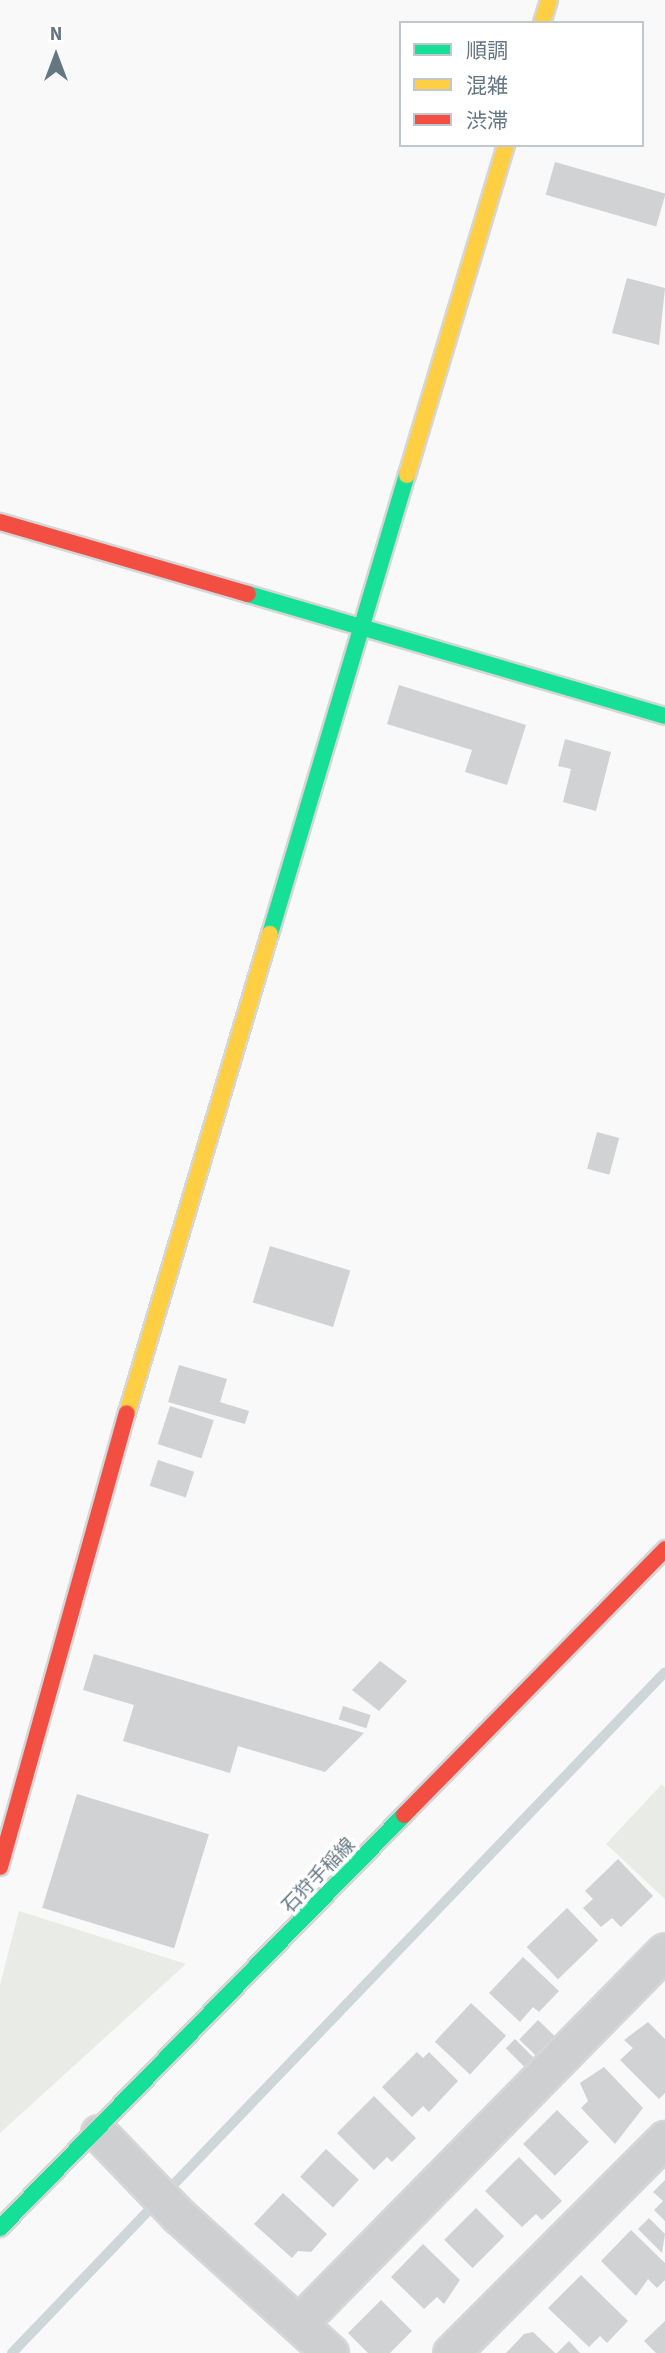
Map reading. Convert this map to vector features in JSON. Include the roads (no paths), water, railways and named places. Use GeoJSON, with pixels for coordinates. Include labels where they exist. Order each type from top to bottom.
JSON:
{"type":"FeatureCollection","features":[{"type":"Feature","properties":{"kind":"street"},"geometry":{"type":"LineString","coordinates":[[543,21],[549,0]]}},
{"type":"Feature","properties":{"kind":"street"},"geometry":{"type":"LineString","coordinates":[[0,1867],[73,1595],[366,627],[505,147]]}},
{"type":"Feature","properties":{"kind":"street"},"geometry":{"type":"LineString","coordinates":[[0,522],[665,716]]}},
{"type":"Feature","properties":{"kind":"street","name":"石狩手稲線"},"geometry":{"type":"LineString","coordinates":[[0,2228],[99,2133],[665,1549]]}},
{"type":"Feature","properties":{"kind":"street"},"geometry":{"type":"LineString","coordinates":[[300,2322],[665,1951]]}},
{"type":"Feature","properties":{"kind":"street"},"geometry":{"type":"LineString","coordinates":[[99,2133],[178,2215],[300,2322],[330,2353]]}},
{"type":"Feature","properties":{"kind":"street"},"geometry":{"type":"LineString","coordinates":[[451,2353],[665,2139]]}},
{"type":"Feature","properties":{"kind":"waterway"},"geometry":{"type":"LineString","coordinates":[[12,2353],[665,1672]]}}]}
